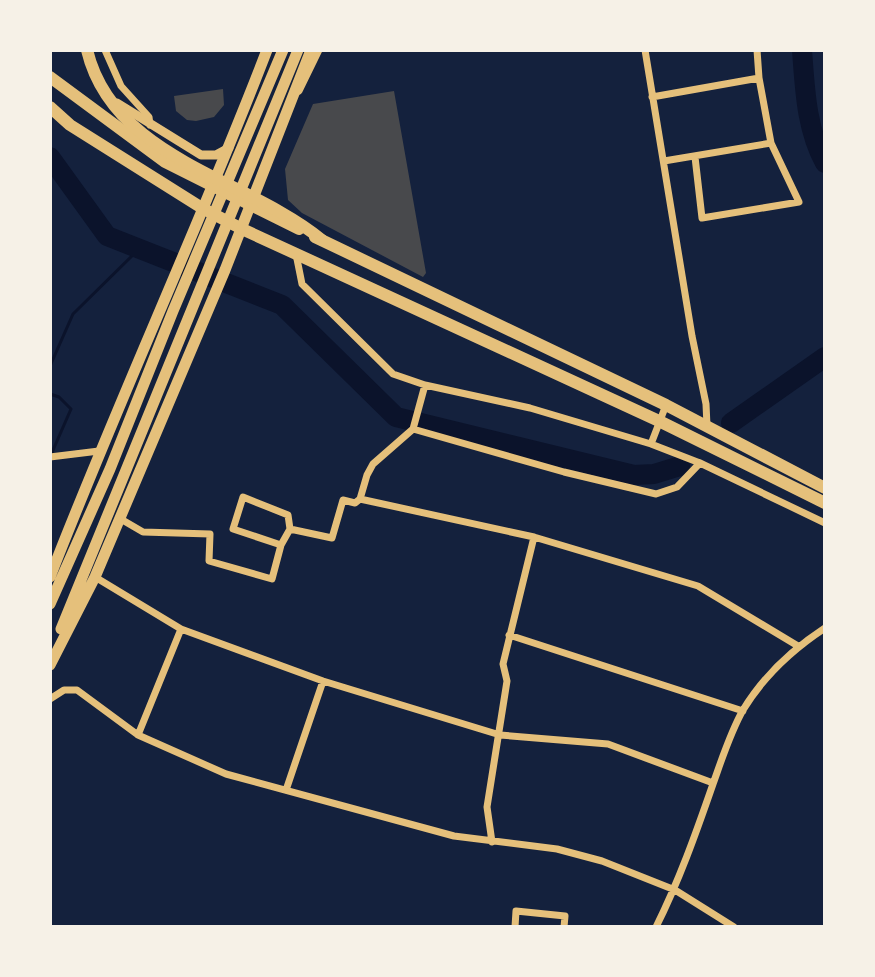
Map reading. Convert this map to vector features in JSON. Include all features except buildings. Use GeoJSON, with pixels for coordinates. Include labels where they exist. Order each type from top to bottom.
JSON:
{"type":"FeatureCollection","features":[{"type":"Feature","properties":{"kind":"highway"},"geometry":{"type":"LineString","coordinates":[[87,50],[92,68],[124,118],[214,183]]}},
{"type":"Feature","properties":{"kind":"highway"},"geometry":{"type":"LineString","coordinates":[[50,77],[156,157],[301,223],[322,240],[666,405],[825,488]]}},
{"type":"Feature","properties":{"kind":"highway"},"geometry":{"type":"LineString","coordinates":[[50,107],[70,125],[202,208],[242,229],[659,421],[825,503]]}},
{"type":"Feature","properties":{"kind":"main road"},"geometry":{"type":"LineString","coordinates":[[50,577],[99,451],[229,148],[265,50]]}},
{"type":"Feature","properties":{"kind":"main road"},"geometry":{"type":"LineString","coordinates":[[50,604],[110,469],[283,50]]}},
{"type":"Feature","properties":{"kind":"main road"},"geometry":{"type":"LineString","coordinates":[[50,656],[298,50]]}},
{"type":"Feature","properties":{"kind":"main road"},"geometry":{"type":"LineString","coordinates":[[50,665],[95,577],[242,229],[311,50]]}},
{"type":"Feature","properties":{"kind":"street"},"geometry":{"type":"LineString","coordinates":[[105,50],[121,86],[149,117],[150,125]]}},
{"type":"Feature","properties":{"kind":"street"},"geometry":{"type":"LineString","coordinates":[[287,110],[302,87],[319,50]]}},
{"type":"Feature","properties":{"kind":"street"},"geometry":{"type":"LineString","coordinates":[[645,50],[706,404],[707,426]]}},
{"type":"Feature","properties":{"kind":"street"},"geometry":{"type":"LineString","coordinates":[[695,157],[702,218],[799,202],[771,143],[757,50]]}},
{"type":"Feature","properties":{"kind":"street"},"geometry":{"type":"LineString","coordinates":[[652,97],[759,78]]}},
{"type":"Feature","properties":{"kind":"street"},"geometry":{"type":"LineString","coordinates":[[108,96],[150,125],[206,157],[229,148]]}},
{"type":"Feature","properties":{"kind":"street"},"geometry":{"type":"LineString","coordinates":[[664,161],[771,143]]}},
{"type":"Feature","properties":{"kind":"street"},"geometry":{"type":"LineString","coordinates":[[296,254],[302,284],[393,374],[425,385],[530,408],[651,444],[700,463],[825,523]]}},
{"type":"Feature","properties":{"kind":"street"},"geometry":{"type":"LineString","coordinates":[[290,529],[332,538],[343,500],[355,503],[360,499],[373,464],[413,429],[425,385]]}},
{"type":"Feature","properties":{"kind":"street"},"geometry":{"type":"LineString","coordinates":[[651,444],[666,405]]}},
{"type":"Feature","properties":{"kind":"street"},"geometry":{"type":"LineString","coordinates":[[413,429],[564,472],[656,494],[677,487],[700,463]]}},
{"type":"Feature","properties":{"kind":"street"},"geometry":{"type":"LineString","coordinates":[[50,457],[99,451]]}},
{"type":"Feature","properties":{"kind":"street"},"geometry":{"type":"LineString","coordinates":[[119,518],[143,532],[210,534],[209,561],[272,579],[281,545],[290,529],[288,515],[243,497],[233,529],[281,545]]}},
{"type":"Feature","properties":{"kind":"street"},"geometry":{"type":"LineString","coordinates":[[360,499],[534,537],[698,586],[798,646]]}},
{"type":"Feature","properties":{"kind":"street"},"geometry":{"type":"LineString","coordinates":[[492,842],[487,807],[507,681],[503,664],[534,537]]}},
{"type":"Feature","properties":{"kind":"street"},"geometry":{"type":"LineString","coordinates":[[95,577],[181,629],[323,681],[500,735],[608,744],[713,783]]}},
{"type":"Feature","properties":{"kind":"street"},"geometry":{"type":"LineString","coordinates":[[656,927],[675,890],[713,783],[743,711],[760,687],[798,646],[825,628]]}},
{"type":"Feature","properties":{"kind":"street"},"geometry":{"type":"LineString","coordinates":[[138,735],[181,629]]}},
{"type":"Feature","properties":{"kind":"street"},"geometry":{"type":"LineString","coordinates":[[509,635],[743,711]]}},
{"type":"Feature","properties":{"kind":"street"},"geometry":{"type":"LineString","coordinates":[[286,790],[323,681]]}},
{"type":"Feature","properties":{"kind":"street"},"geometry":{"type":"LineString","coordinates":[[50,699],[64,690],[77,690],[138,735],[226,774],[454,836],[557,849],[602,861],[675,890],[734,927]]}},
{"type":"Feature","properties":{"kind":"street"},"geometry":{"type":"LineString","coordinates":[[515,927],[516,911],[565,916],[564,927]]}},
{"type":"Feature","properties":{"kind":"waterway"},"geometry":{"type":"LineString","coordinates":[[802,50],[810,122],[825,163]]}},
{"type":"Feature","properties":{"kind":"waterway"},"geometry":{"type":"LineString","coordinates":[[50,157],[107,236],[282,305],[396,417],[634,475],[654,474],[680,466]]}},
{"type":"Feature","properties":{"kind":"waterway"},"geometry":{"type":"LineString","coordinates":[[50,366],[73,314],[138,250]]}},
{"type":"Feature","properties":{"kind":"waterway"},"geometry":{"type":"LineString","coordinates":[[731,423],[825,357]]}},
{"type":"Feature","properties":{"kind":"waterway"},"geometry":{"type":"LineString","coordinates":[[50,394],[59,397],[71,409],[50,457]]}}]}
